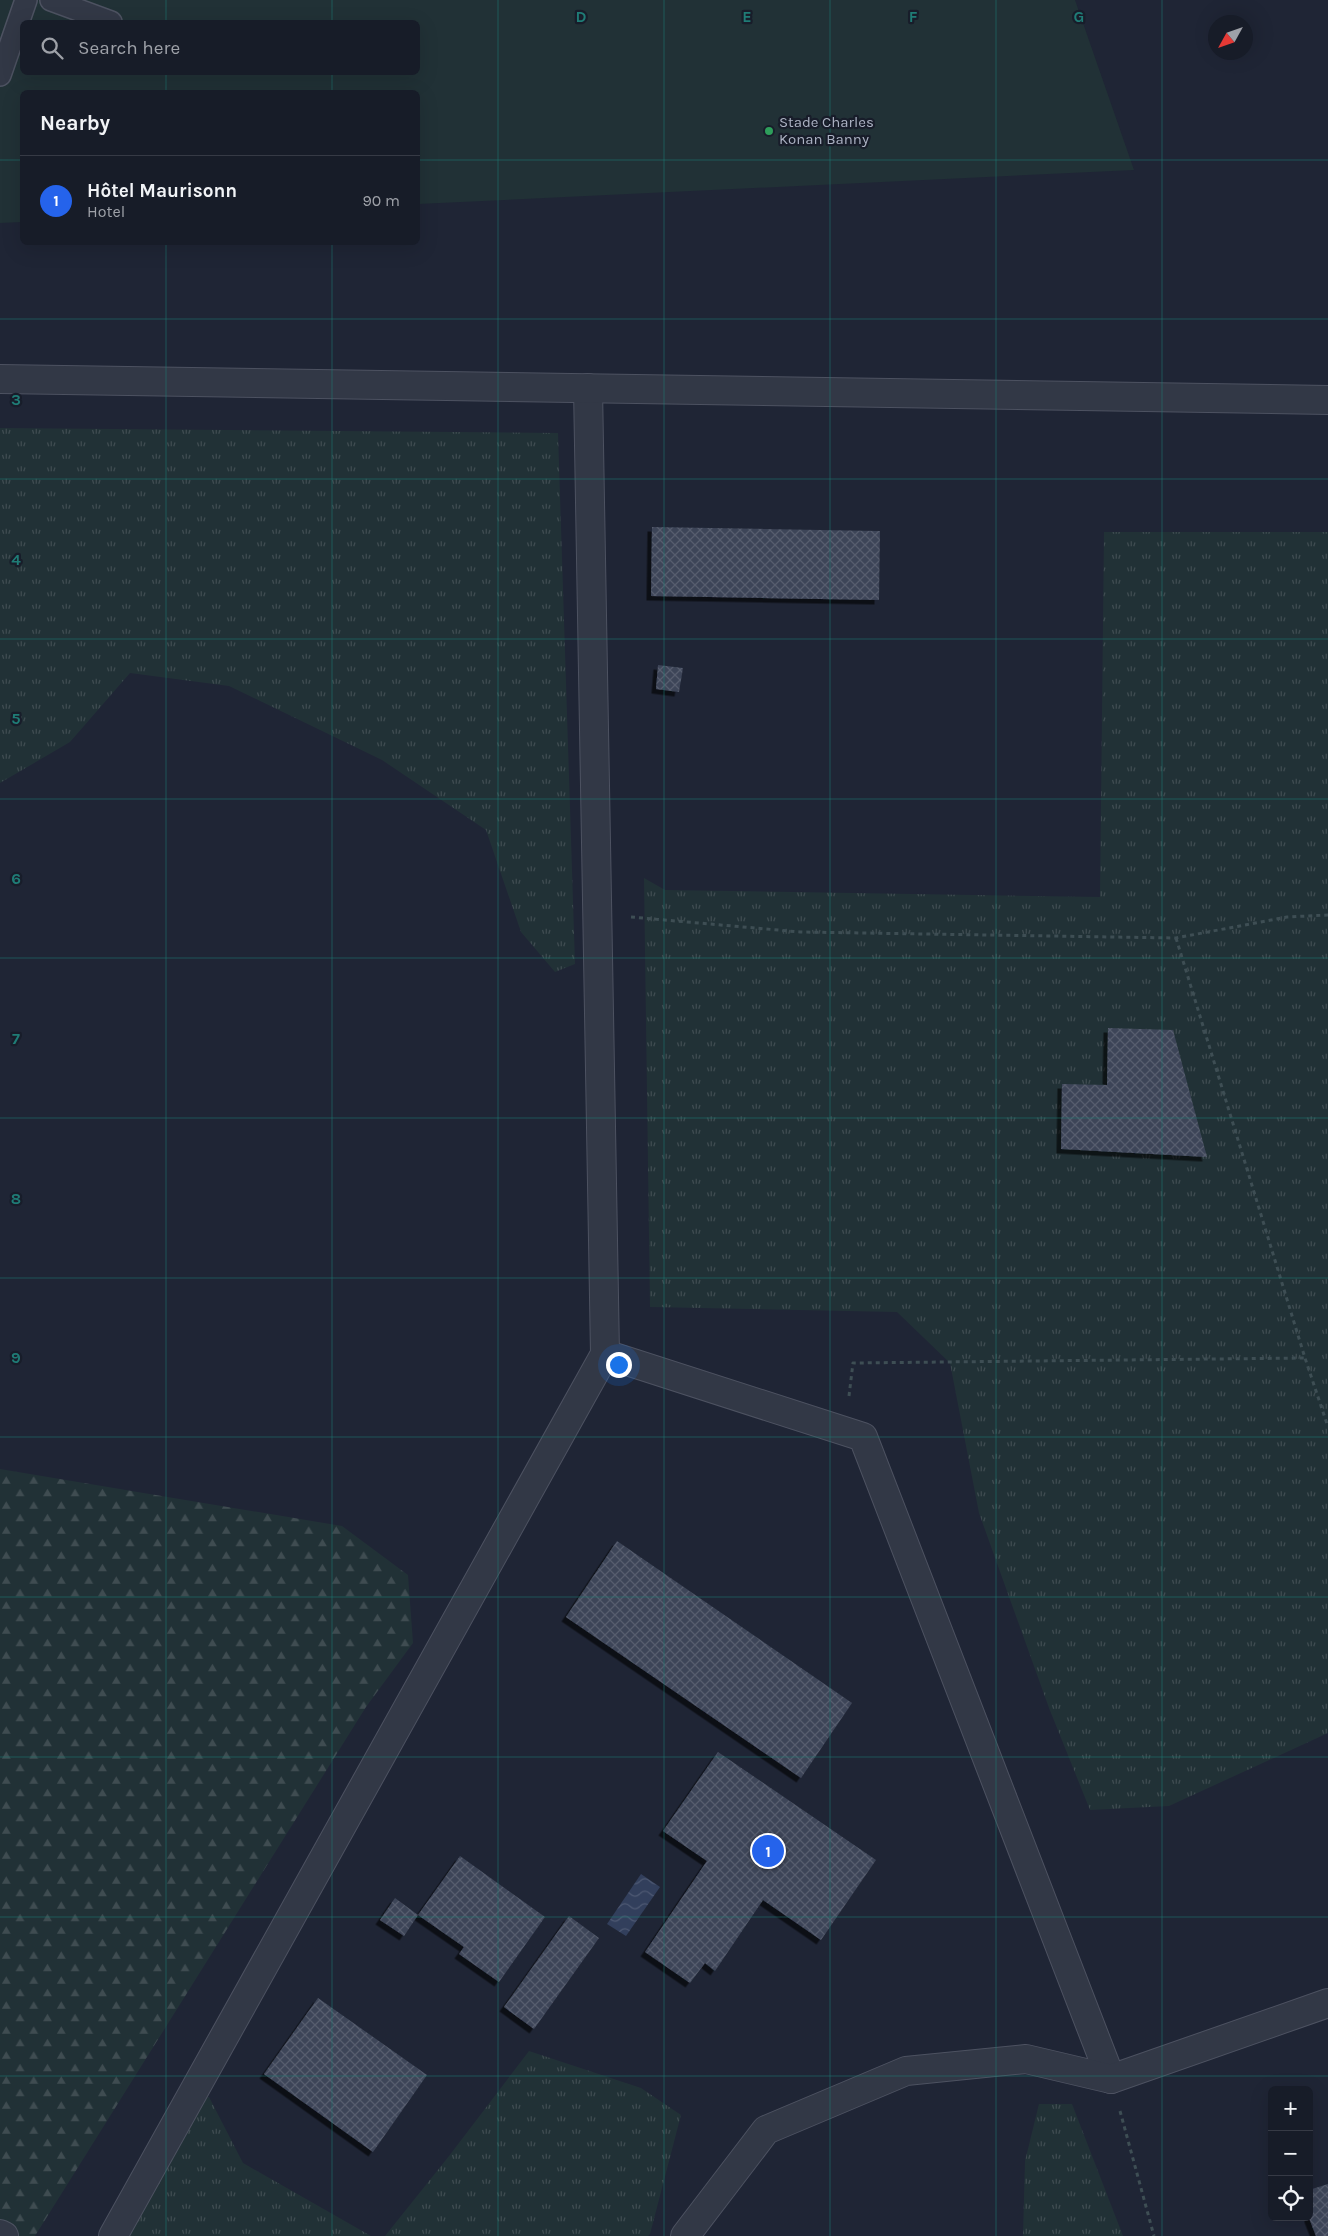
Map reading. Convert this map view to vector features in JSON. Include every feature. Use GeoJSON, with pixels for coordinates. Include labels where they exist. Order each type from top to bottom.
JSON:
{"type":"FeatureCollection","features":[{"type":"Feature","properties":{"kind":"street"},"geometry":{"type":"LineString","coordinates":[[0,379],[1328,400]]}},
{"type":"Feature","properties":{"kind":"street"},"geometry":{"type":"LineString","coordinates":[[113,2236],[605,1354],[588,388]]}},
{"type":"Feature","properties":{"kind":"street"},"geometry":{"type":"LineString","coordinates":[[605,1354],[863,1437],[1111,2079]]}},
{"type":"Feature","properties":{"kind":"street"},"geometry":{"type":"LineString","coordinates":[[685,2236],[766,2130],[906,2071],[1026,2059],[1111,2079],[1328,2004]]}},
{"type":"Feature","properties":{"kind":"street"},"geometry":{"type":"LineString","coordinates":[[0,2234],[4,2236]]}},
{"type":"Feature","properties":{"kind":"lane"},"geometry":{"type":"LineString","coordinates":[[0,75],[26,0]]}},
{"type":"Feature","properties":{"kind":"lane"},"geometry":{"type":"LineString","coordinates":[[51,0],[105,20]]}},
{"type":"Feature","properties":{"kind":"path"},"geometry":{"type":"LineString","coordinates":[[598,914],[800,932],[1176,938],[1287,917],[1328,915]]}},
{"type":"Feature","properties":{"kind":"path"},"geometry":{"type":"LineString","coordinates":[[1176,938],[1328,1427]]}},
{"type":"Feature","properties":{"kind":"path"},"geometry":{"type":"LineString","coordinates":[[863,1437],[848,1394],[853,1363],[1305,1358]]}},
{"type":"Feature","properties":{"kind":"path"},"geometry":{"type":"LineString","coordinates":[[1111,2079],[1154,2236]]}},
{"type":"Feature","properties":{"kind":"green space","name":"Stade Charles Konan Banny"},"geometry":{"type":"Polygon","coordinates":[[[0,0],[1075,0],[1134,170],[420,204],[420,90],[20,90],[20,222],[0,223],[0,0]]]}},
{"type":"Feature","properties":{"kind":"green space"},"geometry":{"type":"Polygon","coordinates":[[[0,428],[558,433],[575,964],[555,972],[521,932],[486,830],[382,760],[229,686],[130,673],[70,742],[0,783],[0,428]]]}},
{"type":"Feature","properties":{"kind":"green space"},"geometry":{"type":"Polygon","coordinates":[[[1104,532],[1328,532],[1328,1733],[1169,1806],[1090,1810],[1049,1708],[979,1513],[950,1363],[897,1312],[650,1307],[644,878],[665,890],[1100,897],[1104,532]]]}},
{"type":"Feature","properties":{"kind":"green space"},"geometry":{"type":"Polygon","coordinates":[[[0,1469],[342,1526],[408,1575],[413,1643],[366,1707],[35,2236],[0,2236],[0,1469]]]}},
{"type":"Feature","properties":{"kind":"green space"},"geometry":{"type":"Polygon","coordinates":[[[529,2051],[641,2088],[681,2115],[650,2234],[648,2236],[385,2236],[449,2156],[529,2051]]]}},
{"type":"Feature","properties":{"kind":"green space"},"geometry":{"type":"Polygon","coordinates":[[[180,2094],[209,2097],[243,2163],[371,2236],[122,2236],[180,2094]]]}},
{"type":"Feature","properties":{"kind":"green space"},"geometry":{"type":"Polygon","coordinates":[[[1039,2104],[1072,2104],[1123,2236],[1023,2236],[1025,2161],[1039,2104]]]}},
{"type":"Feature","properties":{"kind":"water"},"geometry":{"type":"Polygon","coordinates":[[[641,1874],[660,1887],[626,1936],[607,1924],[641,1874]]]}},
{"type":"Feature","properties":{"kind":"building"},"geometry":{"type":"Polygon","coordinates":[[[652,527],[880,531],[879,600],[651,596],[652,527]]]}},
{"type":"Feature","properties":{"kind":"building"},"geometry":{"type":"Polygon","coordinates":[[[658,665],[683,668],[679,692],[656,689],[658,665]]]}},
{"type":"Feature","properties":{"kind":"building"},"geometry":{"type":"Polygon","coordinates":[[[1108,1028],[1173,1030],[1207,1157],[1061,1149],[1062,1084],[1107,1085],[1108,1028]]]}},
{"type":"Feature","properties":{"kind":"building"},"geometry":{"type":"Polygon","coordinates":[[[617,1541],[852,1703],[801,1778],[566,1617],[617,1541]]]}},
{"type":"Feature","properties":{"kind":"building"},"geometry":{"type":"Polygon","coordinates":[[[718,1752],[876,1860],[821,1940],[763,1900],[715,1971],[705,1963],[690,1983],[645,1952],[707,1861],[663,1831],[718,1752]]]}},
{"type":"Feature","properties":{"kind":"building"},"geometry":{"type":"Polygon","coordinates":[[[460,1856],[545,1917],[499,1982],[459,1954],[464,1947],[418,1915],[460,1856]]]}},
{"type":"Feature","properties":{"kind":"building"},"geometry":{"type":"Polygon","coordinates":[[[395,1898],[418,1915],[404,1936],[380,1920],[395,1898]]]}},
{"type":"Feature","properties":{"kind":"building"},"geometry":{"type":"Polygon","coordinates":[[[569,1916],[599,1938],[534,2029],[504,2007],[569,1916]]]}},
{"type":"Feature","properties":{"kind":"building"},"geometry":{"type":"Polygon","coordinates":[[[318,1998],[427,2075],[373,2152],[264,2074],[318,1998]]]}},
{"type":"Feature","properties":{"kind":"building"},"geometry":{"type":"Polygon","coordinates":[[[1328,2184],[1328,2236],[1316,2236],[1310,2221],[1313,2221],[1313,2189],[1328,2184]]]}},
{"type":"Feature","properties":{"kind":"place","name":"Stade Charles Konan Banny"},"geometry":{"type":"Point","coordinates":[769,131]}},
{"type":"Feature","properties":{"kind":"place","name":"Hôtel Maurisonn"},"geometry":{"type":"Point","coordinates":[768,1851]}}]}
